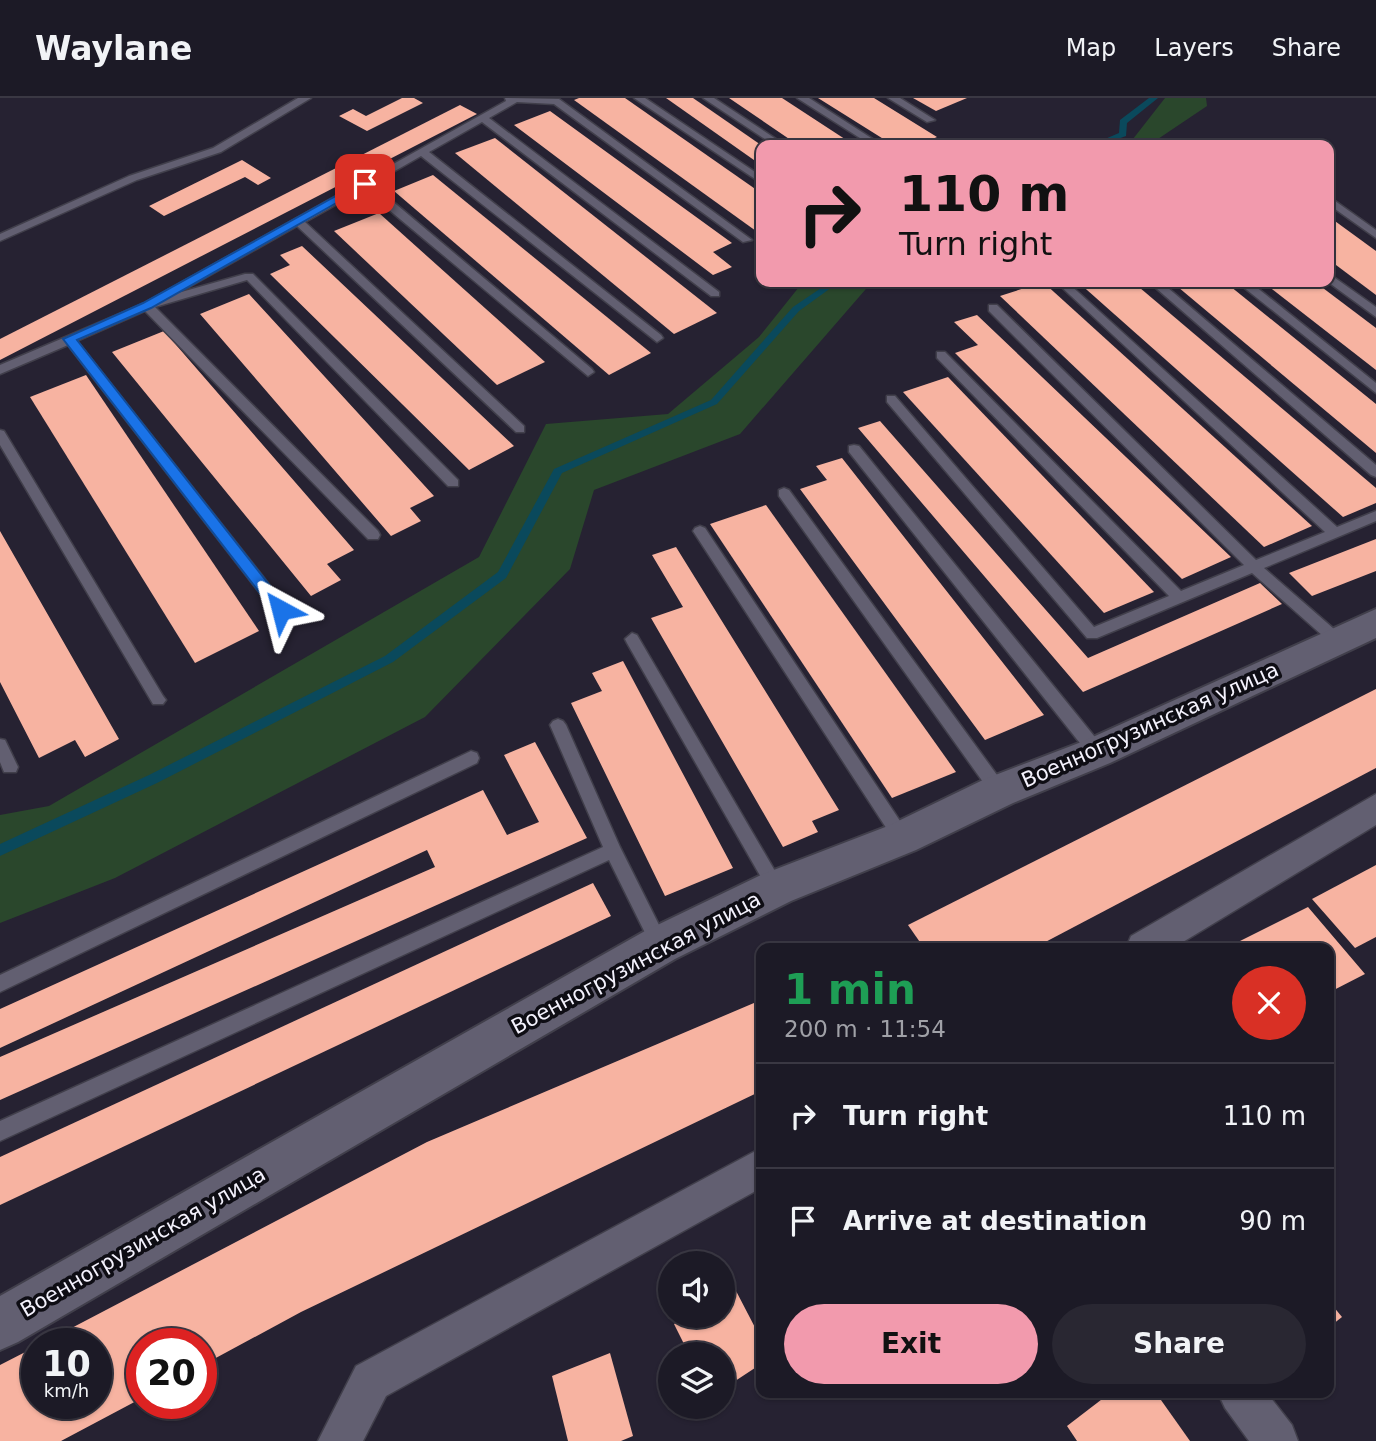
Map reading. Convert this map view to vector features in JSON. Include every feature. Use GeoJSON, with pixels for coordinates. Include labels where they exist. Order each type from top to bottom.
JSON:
{"type":"FeatureCollection","features":[{"type":"Feature","properties":{"kind":"street","name":"Военногрузинская улица"},"geometry":{"type":"LineString","coordinates":[[0,1324],[660,946],[776,888],[902,838],[999,791],[1097,752],[1376,623]]}},
{"type":"Feature","properties":{"kind":"street"},"geometry":{"type":"LineString","coordinates":[[1151,943],[1376,808]]}},
{"type":"Feature","properties":{"kind":"street"},"geometry":{"type":"LineString","coordinates":[[340,1441],[372,1381],[756,1170]]}},
{"type":"Feature","properties":{"kind":"street"},"geometry":{"type":"LineString","coordinates":[[1244,1398],[1276,1441]]}},
{"type":"Feature","properties":{"kind":"lane"},"geometry":{"type":"LineString","coordinates":[[0,238],[133,178],[217,150],[282,109],[306,98]]}},
{"type":"Feature","properties":{"kind":"lane"},"geometry":{"type":"LineString","coordinates":[[639,98],[756,177]]}},
{"type":"Feature","properties":{"kind":"lane"},"geometry":{"type":"LineString","coordinates":[[708,98],[772,140]]}},
{"type":"Feature","properties":{"kind":"lane"},"geometry":{"type":"LineString","coordinates":[[802,98],[869,140]]}},
{"type":"Feature","properties":{"kind":"lane"},"geometry":{"type":"LineString","coordinates":[[893,98],[930,120]]}},
{"type":"Feature","properties":{"kind":"lane"},"geometry":{"type":"LineString","coordinates":[[147,306],[513,99],[556,101],[747,240]]}},
{"type":"Feature","properties":{"kind":"lane"},"geometry":{"type":"LineString","coordinates":[[483,118],[715,294]]}},
{"type":"Feature","properties":{"kind":"lane"},"geometry":{"type":"LineString","coordinates":[[422,152],[657,338]]}},
{"type":"Feature","properties":{"kind":"lane"},"geometry":{"type":"LineString","coordinates":[[365,184],[588,372]]}},
{"type":"Feature","properties":{"kind":"lane"},"geometry":{"type":"LineString","coordinates":[[1334,203],[1376,234]]}},
{"type":"Feature","properties":{"kind":"lane"},"geometry":{"type":"LineString","coordinates":[[298,221],[520,429]]}},
{"type":"Feature","properties":{"kind":"lane"},"geometry":{"type":"LineString","coordinates":[[0,370],[147,306],[249,275],[453,483]]}},
{"type":"Feature","properties":{"kind":"lane"},"geometry":{"type":"LineString","coordinates":[[1334,281],[1376,313]]}},
{"type":"Feature","properties":{"kind":"lane"},"geometry":{"type":"LineString","coordinates":[[1065,287],[1335,533]]}},
{"type":"Feature","properties":{"kind":"lane"},"geometry":{"type":"LineString","coordinates":[[1161,287],[1376,472]]}},
{"type":"Feature","properties":{"kind":"lane"},"geometry":{"type":"LineString","coordinates":[[1249,287],[1376,389]]}},
{"type":"Feature","properties":{"kind":"lane"},"geometry":{"type":"LineString","coordinates":[[147,306],[373,535]]}},
{"type":"Feature","properties":{"kind":"lane"},"geometry":{"type":"LineString","coordinates":[[993,308],[1254,567],[1337,640]]}},
{"type":"Feature","properties":{"kind":"lane"},"geometry":{"type":"LineString","coordinates":[[69,339],[281,610]]}},
{"type":"Feature","properties":{"kind":"lane"},"geometry":{"type":"LineString","coordinates":[[941,355],[1179,598]]}},
{"type":"Feature","properties":{"kind":"lane"},"geometry":{"type":"LineString","coordinates":[[891,399],[1092,634],[1376,516]]}},
{"type":"Feature","properties":{"kind":"lane"},"geometry":{"type":"LineString","coordinates":[[0,434],[158,699]]}},
{"type":"Feature","properties":{"kind":"lane"},"geometry":{"type":"LineString","coordinates":[[854,449],[1097,752]]}},
{"type":"Feature","properties":{"kind":"lane"},"geometry":{"type":"LineString","coordinates":[[784,494],[999,791]]}},
{"type":"Feature","properties":{"kind":"lane"},"geometry":{"type":"LineString","coordinates":[[700,531],[902,838]]}},
{"type":"Feature","properties":{"kind":"lane"},"geometry":{"type":"LineString","coordinates":[[632,639],[776,888]]}},
{"type":"Feature","properties":{"kind":"lane"},"geometry":{"type":"LineString","coordinates":[[558,725],[613,850],[660,946]]}},
{"type":"Feature","properties":{"kind":"lane"},"geometry":{"type":"LineString","coordinates":[[0,745],[10,767]]}},
{"type":"Feature","properties":{"kind":"lane"},"geometry":{"type":"LineString","coordinates":[[0,984],[471,758]]}},
{"type":"Feature","properties":{"kind":"lane"},"geometry":{"type":"LineString","coordinates":[[0,1131],[613,850]]}},
{"type":"Feature","properties":{"kind":"green space"},"geometry":{"type":"Polygon","coordinates":[[[1165,98],[1206,98],[1207,106],[1156,140],[1130,140],[1165,98]]]}},
{"type":"Feature","properties":{"kind":"green space"},"geometry":{"type":"Polygon","coordinates":[[[799,287],[868,287],[740,434],[594,490],[570,569],[425,717],[115,878],[0,923],[0,815],[49,806],[479,557],[546,424],[668,414],[759,337],[799,287]]]}},
{"type":"Feature","properties":{"kind":"building"},"geometry":{"type":"Polygon","coordinates":[[[402,98],[414,98],[423,103],[367,131],[339,116],[353,109],[366,116],[402,98]]]}},
{"type":"Feature","properties":{"kind":"building"},"geometry":{"type":"Polygon","coordinates":[[[625,98],[756,190],[756,231],[574,100],[625,98]]]}},
{"type":"Feature","properties":{"kind":"building"},"geometry":{"type":"Polygon","coordinates":[[[666,98],[693,98],[756,142],[756,161],[666,98]]]}},
{"type":"Feature","properties":{"kind":"building"},"geometry":{"type":"Polygon","coordinates":[[[729,98],[782,98],[846,140],[791,140],[729,98]]]}},
{"type":"Feature","properties":{"kind":"building"},"geometry":{"type":"Polygon","coordinates":[[[818,98],[874,98],[937,137],[930,140],[885,140],[818,98]]]}},
{"type":"Feature","properties":{"kind":"building"},"geometry":{"type":"Polygon","coordinates":[[[913,98],[967,98],[936,111],[913,98]]]}},
{"type":"Feature","properties":{"kind":"building"},"geometry":{"type":"Polygon","coordinates":[[[460,105],[477,114],[0,360],[0,339],[460,105]]]}},
{"type":"Feature","properties":{"kind":"building"},"geometry":{"type":"Polygon","coordinates":[[[550,111],[732,243],[713,252],[732,267],[713,275],[514,125],[550,111]]]}},
{"type":"Feature","properties":{"kind":"building"},"geometry":{"type":"Polygon","coordinates":[[[495,138],[717,313],[674,334],[455,153],[495,138]]]}},
{"type":"Feature","properties":{"kind":"building"},"geometry":{"type":"Polygon","coordinates":[[[242,160],[271,178],[258,185],[245,177],[164,216],[149,206],[242,160]]]}},
{"type":"Feature","properties":{"kind":"building"},"geometry":{"type":"Polygon","coordinates":[[[433,175],[651,353],[609,375],[394,191],[433,175]]]}},
{"type":"Feature","properties":{"kind":"building"},"geometry":{"type":"Polygon","coordinates":[[[379,213],[545,362],[497,385],[334,231],[379,213]]]}},
{"type":"Feature","properties":{"kind":"building"},"geometry":{"type":"Polygon","coordinates":[[[1334,220],[1376,251],[1376,295],[1334,264],[1334,220]]]}},
{"type":"Feature","properties":{"kind":"building"},"geometry":{"type":"Polygon","coordinates":[[[302,246],[514,446],[469,470],[270,274],[290,265],[280,255],[302,246]]]}},
{"type":"Feature","properties":{"kind":"building"},"geometry":{"type":"Polygon","coordinates":[[[1028,287],[1049,287],[1312,526],[1264,547],[1000,296],[1028,287]]]}},
{"type":"Feature","properties":{"kind":"building"},"geometry":{"type":"Polygon","coordinates":[[[1084,287],[1139,287],[1376,488],[1376,503],[1343,517],[1084,287]]]}},
{"type":"Feature","properties":{"kind":"building"},"geometry":{"type":"Polygon","coordinates":[[[1178,287],[1231,287],[1376,404],[1376,453],[1178,287]]]}},
{"type":"Feature","properties":{"kind":"building"},"geometry":{"type":"Polygon","coordinates":[[[1269,287],[1322,287],[1376,328],[1376,370],[1269,287]]]}},
{"type":"Feature","properties":{"kind":"building"},"geometry":{"type":"Polygon","coordinates":[[[249,294],[434,496],[410,508],[421,521],[391,536],[200,314],[249,294]]]}},
{"type":"Feature","properties":{"kind":"building"},"geometry":{"type":"Polygon","coordinates":[[[977,315],[1231,557],[1182,579],[955,353],[978,345],[954,322],[977,315]]]}},
{"type":"Feature","properties":{"kind":"building"},"geometry":{"type":"Polygon","coordinates":[[[164,331],[354,550],[327,564],[341,580],[311,596],[112,352],[164,331]]]}},
{"type":"Feature","properties":{"kind":"building"},"geometry":{"type":"Polygon","coordinates":[[[86,375],[259,631],[195,663],[30,397],[86,375]]]}},
{"type":"Feature","properties":{"kind":"building"},"geometry":{"type":"Polygon","coordinates":[[[948,377],[1154,592],[1104,613],[903,392],[948,377]]]}},
{"type":"Feature","properties":{"kind":"building"},"geometry":{"type":"Polygon","coordinates":[[[880,421],[1088,658],[1260,583],[1282,604],[1083,692],[858,428],[880,421]]]}},
{"type":"Feature","properties":{"kind":"building"},"geometry":{"type":"Polygon","coordinates":[[[842,458],[1044,715],[985,740],[800,489],[827,480],[816,466],[842,458]]]}},
{"type":"Feature","properties":{"kind":"building"},"geometry":{"type":"Polygon","coordinates":[[[766,505],[956,772],[892,798],[710,524],[766,505]]]}},
{"type":"Feature","properties":{"kind":"building"},"geometry":{"type":"Polygon","coordinates":[[[0,531],[119,739],[85,757],[75,740],[39,758],[0,682],[0,531]]]}},
{"type":"Feature","properties":{"kind":"building"},"geometry":{"type":"Polygon","coordinates":[[[1376,539],[1376,571],[1312,596],[1289,573],[1376,539]]]}},
{"type":"Feature","properties":{"kind":"building"},"geometry":{"type":"Polygon","coordinates":[[[676,547],[839,810],[812,821],[818,832],[783,847],[651,618],[683,607],[652,555],[676,547]]]}},
{"type":"Feature","properties":{"kind":"building"},"geometry":{"type":"Polygon","coordinates":[[[623,661],[733,868],[665,896],[571,703],[602,691],[592,673],[623,661]]]}},
{"type":"Feature","properties":{"kind":"building"},"geometry":{"type":"Polygon","coordinates":[[[1376,689],[1376,768],[1044,943],[921,943],[908,925],[1376,689]]]}},
{"type":"Feature","properties":{"kind":"building"},"geometry":{"type":"Polygon","coordinates":[[[535,742],[587,838],[0,1100],[0,1057],[435,867],[427,850],[0,1048],[0,1009],[483,790],[507,835],[539,822],[504,755],[535,742]]]}},
{"type":"Feature","properties":{"kind":"building"},"geometry":{"type":"Polygon","coordinates":[[[1376,865],[1376,937],[1355,948],[1312,899],[1376,865]]]}},
{"type":"Feature","properties":{"kind":"building"},"geometry":{"type":"Polygon","coordinates":[[[593,883],[611,916],[0,1205],[0,1157],[593,883]]]}},
{"type":"Feature","properties":{"kind":"building"},"geometry":{"type":"Polygon","coordinates":[[[1308,907],[1365,974],[1334,990],[1334,943],[1236,943],[1308,907]]]}},
{"type":"Feature","properties":{"kind":"building"},"geometry":{"type":"Polygon","coordinates":[[[756,1002],[756,1093],[301,1312],[217,1357],[217,1328],[126,1328],[126,1406],[112,1414],[112,1328],[72,1328],[427,1142],[756,1002]]]}},
{"type":"Feature","properties":{"kind":"building"},"geometry":{"type":"Polygon","coordinates":[[[735,1289],[756,1329],[756,1367],[735,1381],[735,1342],[683,1342],[676,1328],[735,1328],[735,1289]]]}},
{"type":"Feature","properties":{"kind":"building"},"geometry":{"type":"Polygon","coordinates":[[[1334,1307],[1342,1317],[1334,1323],[1334,1307]]]}},
{"type":"Feature","properties":{"kind":"building"},"geometry":{"type":"Polygon","coordinates":[[[610,1353],[633,1436],[621,1441],[568,1441],[552,1376],[610,1353]]]}},
{"type":"Feature","properties":{"kind":"building"},"geometry":{"type":"Polygon","coordinates":[[[21,1354],[21,1419],[102,1419],[61,1441],[0,1441],[0,1365],[21,1354]]]}},
{"type":"Feature","properties":{"kind":"building"},"geometry":{"type":"Polygon","coordinates":[[[1103,1398],[1160,1398],[1190,1441],[1077,1441],[1067,1426],[1103,1398]]]}},
{"type":"Feature","properties":{"kind":"waterway"},"geometry":{"type":"LineString","coordinates":[[1108,140],[1123,134],[1123,122],[1154,98]]}},
{"type":"Feature","properties":{"kind":"waterway"},"geometry":{"type":"LineString","coordinates":[[0,850],[153,779],[389,659],[502,575],[558,471],[714,402],[796,309],[828,287]]}},
{"type":"Feature","properties":{"kind":"route"},"geometry":{"type":"LineString","coordinates":[[281,610],[69,339],[147,306],[365,184]]}}]}
